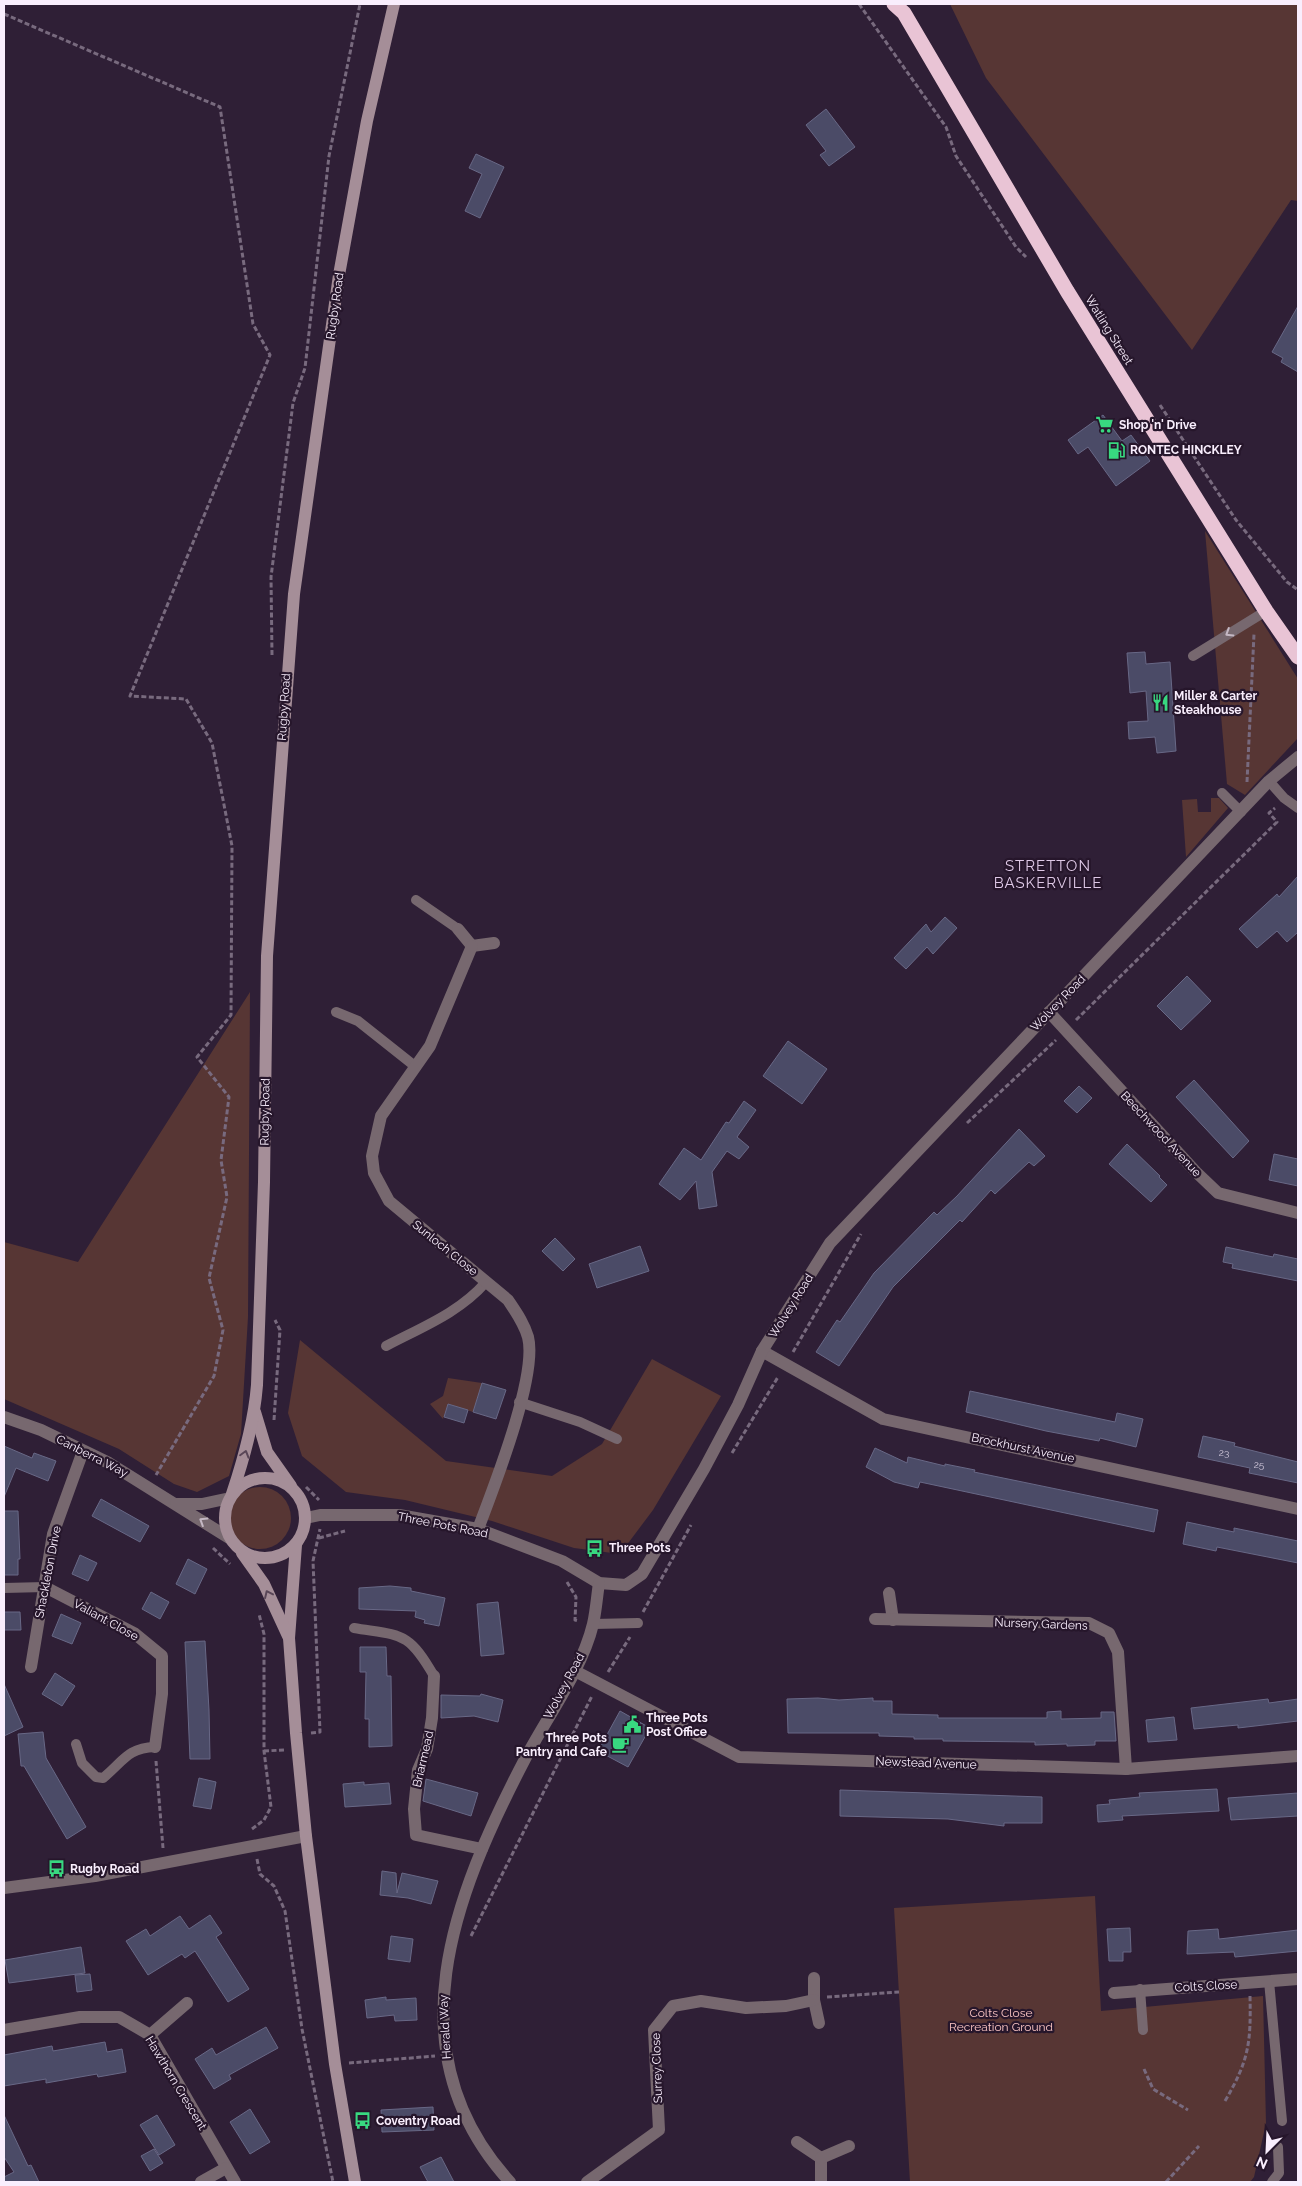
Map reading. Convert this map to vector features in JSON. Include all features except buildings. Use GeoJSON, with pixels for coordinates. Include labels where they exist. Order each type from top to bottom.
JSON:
{"type":"FeatureCollection","features":[{"type":"Feature","properties":{"kind":"highway","name":"Watling Street"},"geometry":{"type":"LineString","coordinates":[[900,7],[1260,614],[1298,658]]}},
{"type":"Feature","properties":{"kind":"main road","name":"Rugby Road"},"geometry":{"type":"LineString","coordinates":[[231,1496],[255,1412],[260,1291],[267,956],[294,594],[339,275],[367,121],[395,6]]}},
{"type":"Feature","properties":{"kind":"main road","name":"Rugby Road"},"geometry":{"type":"LineString","coordinates":[[255,1412],[267,1452],[298,1486]]}},
{"type":"Feature","properties":{"kind":"main road"},"geometry":{"type":"LineString","coordinates":[[289,1638],[264,1584],[229,1538],[224,1518],[231,1496],[242,1485],[254,1479],[274,1479],[298,1486],[306,1518],[305,1528],[296,1545],[289,1638],[306,1836],[335,2064],[355,2182]]}},
{"type":"Feature","properties":{"kind":"main road"},"geometry":{"type":"LineString","coordinates":[[239,1550],[253,1557],[268,1559],[283,1555],[296,1545]]}},
{"type":"Feature","properties":{"kind":"street","name":"Wolvey Road"},"geometry":{"type":"LineString","coordinates":[[450,1945],[461,1904],[482,1849],[506,1795],[574,1670],[593,1624],[599,1583],[626,1585],[642,1574],[738,1406],[762,1351],[830,1243],[1269,781],[1298,757]]}},
{"type":"Feature","properties":{"kind":"street"},"geometry":{"type":"LineString","coordinates":[[458,929],[472,946],[494,943]]}},
{"type":"Feature","properties":{"kind":"street","name":"Sunloch Close"},"geometry":{"type":"LineString","coordinates":[[472,946],[461,977],[434,1039],[381,1116],[372,1156],[374,1173],[389,1201],[508,1300],[522,1320],[528,1338],[530,1359],[520,1402],[510,1439],[478,1529]]}},
{"type":"Feature","properties":{"kind":"street","name":"Beechwood Avenue"},"geometry":{"type":"LineString","coordinates":[[1049,1012],[1196,1172],[1218,1193],[1298,1212]]}},
{"type":"Feature","properties":{"kind":"street","name":"Brockhurst Avenue"},"geometry":{"type":"LineString","coordinates":[[762,1351],[883,1418],[1298,1509]]}},
{"type":"Feature","properties":{"kind":"street","name":"Canberra Way"},"geometry":{"type":"LineString","coordinates":[[4,1416],[41,1430],[109,1463],[229,1538]]}},
{"type":"Feature","properties":{"kind":"street","name":"Shackleton Drive"},"geometry":{"type":"LineString","coordinates":[[31,1667],[53,1534],[83,1451]]}},
{"type":"Feature","properties":{"kind":"street"},"geometry":{"type":"LineString","coordinates":[[176,1504],[202,1504],[231,1496]]}},
{"type":"Feature","properties":{"kind":"street","name":"Three Pots Road"},"geometry":{"type":"LineString","coordinates":[[306,1518],[320,1515],[399,1515],[478,1529],[562,1561],[599,1583]]}},
{"type":"Feature","properties":{"kind":"street","name":"Valiant Close"},"geometry":{"type":"LineString","coordinates":[[45,1587],[134,1633],[162,1656],[162,1694],[155,1748]]}},
{"type":"Feature","properties":{"kind":"street"},"geometry":{"type":"LineString","coordinates":[[889,1594],[894,1620]]}},
{"type":"Feature","properties":{"kind":"street","name":"Nursery Gardens"},"geometry":{"type":"LineString","coordinates":[[875,1620],[1089,1623],[1109,1633],[1118,1652],[1126,1769]]}},
{"type":"Feature","properties":{"kind":"street","name":"Newstead Avenue"},"geometry":{"type":"LineString","coordinates":[[574,1670],[739,1756],[1126,1769],[1298,1756]]}},
{"type":"Feature","properties":{"kind":"street","name":"Briarmead"},"geometry":{"type":"LineString","coordinates":[[434,1676],[428,1749],[418,1770],[414,1810],[416,1835],[482,1849]]}},
{"type":"Feature","properties":{"kind":"street"},"geometry":{"type":"LineString","coordinates":[[4,1888],[94,1876],[306,1836]]}},
{"type":"Feature","properties":{"kind":"street","name":"Herald Way"},"geometry":{"type":"LineString","coordinates":[[450,1945],[442,2006],[446,2055],[457,2100],[470,2129],[490,2161],[510,2182]]}},
{"type":"Feature","properties":{"kind":"street"},"geometry":{"type":"LineString","coordinates":[[814,1978],[814,2000],[819,2023]]}},
{"type":"Feature","properties":{"kind":"street","name":"Colts Close"},"geometry":{"type":"LineString","coordinates":[[1114,1993],[1140,1989],[1298,1979]]}},
{"type":"Feature","properties":{"kind":"street","name":"Surrey Close"},"geometry":{"type":"LineString","coordinates":[[587,2182],[659,2130],[654,2030],[673,2006],[701,2001],[746,2008],[786,2006],[814,2000]]}},
{"type":"Feature","properties":{"kind":"street"},"geometry":{"type":"LineString","coordinates":[[150,2035],[187,2003]]}},
{"type":"Feature","properties":{"kind":"street","name":"Hawthorn Crescent"},"geometry":{"type":"LineString","coordinates":[[4,2030],[80,2017],[119,2017],[150,2035],[235,2182]]}},
{"type":"Feature","properties":{"kind":"street"},"geometry":{"type":"LineString","coordinates":[[796,2142],[821,2158]]}},
{"type":"Feature","properties":{"kind":"street"},"geometry":{"type":"LineString","coordinates":[[821,2158],[849,2146]]}},
{"type":"Feature","properties":{"kind":"street"},"geometry":{"type":"LineString","coordinates":[[821,2158],[821,2182]]}},
{"type":"Feature","properties":{"kind":"street"},"geometry":{"type":"LineString","coordinates":[[201,2182],[226,2168]]}},
{"type":"Feature","properties":{"kind":"lane"},"geometry":{"type":"LineString","coordinates":[[1193,656],[1260,614]]}},
{"type":"Feature","properties":{"kind":"lane"},"geometry":{"type":"LineString","coordinates":[[1269,781],[1284,798],[1298,808]]}},
{"type":"Feature","properties":{"kind":"lane"},"geometry":{"type":"LineString","coordinates":[[1222,793],[1241,812]]}},
{"type":"Feature","properties":{"kind":"lane"},"geometry":{"type":"LineString","coordinates":[[416,900],[458,929]]}},
{"type":"Feature","properties":{"kind":"lane"},"geometry":{"type":"LineString","coordinates":[[336,1012],[358,1022],[416,1067]]}},
{"type":"Feature","properties":{"kind":"lane"},"geometry":{"type":"LineString","coordinates":[[386,1346],[457,1309],[471,1299],[486,1282]]}},
{"type":"Feature","properties":{"kind":"lane"},"geometry":{"type":"LineString","coordinates":[[520,1402],[580,1422],[617,1439]]}},
{"type":"Feature","properties":{"kind":"lane"},"geometry":{"type":"LineString","coordinates":[[4,1588],[45,1587]]}},
{"type":"Feature","properties":{"kind":"lane"},"geometry":{"type":"LineString","coordinates":[[593,1624],[638,1623]]}},
{"type":"Feature","properties":{"kind":"lane"},"geometry":{"type":"LineString","coordinates":[[354,1628],[401,1636],[419,1649],[434,1676]]}},
{"type":"Feature","properties":{"kind":"lane"},"geometry":{"type":"LineString","coordinates":[[76,1744],[82,1763],[96,1778],[103,1778],[123,1758],[141,1748],[155,1748]]}},
{"type":"Feature","properties":{"kind":"lane"},"geometry":{"type":"LineString","coordinates":[[1269,1981],[1282,2121]]}},
{"type":"Feature","properties":{"kind":"lane"},"geometry":{"type":"LineString","coordinates":[[1140,1989],[1143,2030]]}},
{"type":"Feature","properties":{"kind":"lane"},"geometry":{"type":"LineString","coordinates":[[1272,2182],[1279,2173],[1278,2147]]}},
{"type":"Feature","properties":{"kind":"path"},"geometry":{"type":"LineString","coordinates":[[859,4],[946,127],[956,156],[1016,247],[1028,259]]}},
{"type":"Feature","properties":{"kind":"path"},"geometry":{"type":"LineString","coordinates":[[4,14],[220,107],[253,324],[270,355],[130,696],[186,699],[212,743],[232,846],[231,1015],[197,1057],[229,1097],[221,1160],[227,1197],[209,1278],[223,1330],[214,1376],[149,1488]]}},
{"type":"Feature","properties":{"kind":"path"},"geometry":{"type":"LineString","coordinates":[[1157,401],[1236,520],[1286,582],[1298,590]]}},
{"type":"Feature","properties":{"kind":"path"},"geometry":{"type":"LineString","coordinates":[[1247,783],[1260,614]]}},
{"type":"Feature","properties":{"kind":"path"},"geometry":{"type":"LineString","coordinates":[[964,1126],[1066,1031],[1277,822],[1269,813],[1284,798]]}},
{"type":"Feature","properties":{"kind":"path"},"geometry":{"type":"LineString","coordinates":[[727,1462],[855,1243],[867,1227]]}},
{"type":"Feature","properties":{"kind":"path"},"geometry":{"type":"LineString","coordinates":[[260,1291],[280,1330],[274,1402],[275,1424]]}},
{"type":"Feature","properties":{"kind":"path"},"geometry":{"type":"LineString","coordinates":[[298,1486],[319,1499],[320,1515]]}},
{"type":"Feature","properties":{"kind":"path"},"geometry":{"type":"LineString","coordinates":[[470,1938],[599,1684],[618,1660],[693,1520]]}},
{"type":"Feature","properties":{"kind":"path"},"geometry":{"type":"LineString","coordinates":[[320,1732],[313,1561],[319,1538],[349,1530]]}},
{"type":"Feature","properties":{"kind":"path"},"geometry":{"type":"LineString","coordinates":[[208,1543],[231,1566]]}},
{"type":"Feature","properties":{"kind":"path"},"geometry":{"type":"LineString","coordinates":[[565,1580],[576,1597],[575,1620],[593,1624]]}},
{"type":"Feature","properties":{"kind":"path"},"geometry":{"type":"LineString","coordinates":[[258,1607],[264,1634],[264,1750],[271,1807],[264,1820],[250,1829],[260,1874],[274,1886],[285,1911],[302,2029],[334,2182]]}},
{"type":"Feature","properties":{"kind":"path"},"geometry":{"type":"LineString","coordinates":[[155,1748],[164,1862]]}},
{"type":"Feature","properties":{"kind":"path"},"geometry":{"type":"LineString","coordinates":[[163,1848],[172,1846]]}},
{"type":"Feature","properties":{"kind":"path"},"geometry":{"type":"LineString","coordinates":[[1225,2101],[1242,2073],[1251,2035],[1249,1983]]}},
{"type":"Feature","properties":{"kind":"path"},"geometry":{"type":"LineString","coordinates":[[814,2000],[899,1992]]}},
{"type":"Feature","properties":{"kind":"path"},"geometry":{"type":"LineString","coordinates":[[335,2064],[446,2055]]}},
{"type":"Feature","properties":{"kind":"path"},"geometry":{"type":"LineString","coordinates":[[1144,2069],[1152,2089],[1188,2110]]}},
{"type":"Feature","properties":{"kind":"path"},"geometry":{"type":"LineString","coordinates":[[1166,2182],[1199,2146]]}},
{"type":"Feature","properties":{"kind":"green space"},"geometry":{"type":"Polygon","coordinates":[[[950,4],[1298,4],[1298,201],[1291,200],[1192,350],[986,78],[950,4]]]}},
{"type":"Feature","properties":{"kind":"green space"},"geometry":{"type":"Polygon","coordinates":[[[1205,531],[1298,679],[1298,738],[1245,795],[1227,784],[1205,531]]]}},
{"type":"Feature","properties":{"kind":"green space"},"geometry":{"type":"Polygon","coordinates":[[[1211,798],[1219,798],[1228,808],[1186,857],[1182,800],[1197,799],[1198,812],[1211,812],[1211,798]]]}},
{"type":"Feature","properties":{"kind":"green space"},"geometry":{"type":"Polygon","coordinates":[[[250,992],[248,1317],[241,1434],[229,1476],[197,1492],[174,1484],[119,1449],[4,1399],[4,1242],[78,1262],[250,992]]]}},
{"type":"Feature","properties":{"kind":"green space"},"geometry":{"type":"Polygon","coordinates":[[[300,1340],[446,1461],[552,1476],[602,1444],[652,1359],[721,1396],[653,1510],[620,1554],[574,1548],[492,1521],[405,1500],[346,1492],[302,1456],[288,1413],[300,1340]]]}},
{"type":"Feature","properties":{"kind":"green space"},"geometry":{"type":"Polygon","coordinates":[[[448,1378],[482,1383],[473,1412],[448,1404],[443,1419],[430,1404],[443,1396],[448,1378]]]}},
{"type":"Feature","properties":{"kind":"green space"},"geometry":{"type":"Polygon","coordinates":[[[260,1487],[277,1492],[282,1496],[286,1501],[291,1518],[286,1535],[282,1540],[277,1544],[260,1549],[243,1544],[238,1540],[234,1535],[229,1518],[234,1501],[238,1496],[243,1492],[260,1487]]]}},
{"type":"Feature","properties":{"kind":"green space","name":"Colts Close Recreation Ground"},"geometry":{"type":"Polygon","coordinates":[[[1095,1896],[1101,2011],[1263,1996],[1266,2123],[1254,2177],[1250,2182],[910,2182],[894,1908],[1095,1896]]]}},
{"type":"Feature","properties":{"kind":"place","name":"Shop 'n' Drive"},"geometry":{"type":"Point","coordinates":[1105,425]}},
{"type":"Feature","properties":{"kind":"place","name":"RONTEC HINCKLEY"},"geometry":{"type":"Point","coordinates":[1116,450]}},
{"type":"Feature","properties":{"kind":"place","name":"Miller & Carter Steakhouse"},"geometry":{"type":"Point","coordinates":[1160,703]}},
{"type":"Feature","properties":{"kind":"place","name":"Three Pots"},"geometry":{"type":"Point","coordinates":[595,1548]}},
{"type":"Feature","properties":{"kind":"place","name":"Three Pots Post Office"},"geometry":{"type":"Point","coordinates":[632,1725]}},
{"type":"Feature","properties":{"kind":"place","name":"Three Pots Pantry and Cafe"},"geometry":{"type":"Point","coordinates":[621,1745]}},
{"type":"Feature","properties":{"kind":"place","name":"Rugby Road"},"geometry":{"type":"Point","coordinates":[56,1869]}},
{"type":"Feature","properties":{"kind":"place","name":"Coventry Road"},"geometry":{"type":"Point","coordinates":[362,2121]}},
{"type":"Feature","properties":{"kind":"district","name":"STRETTON BASKERVILLE"},"geometry":{"type":"Point","coordinates":[1048,874]}}]}
